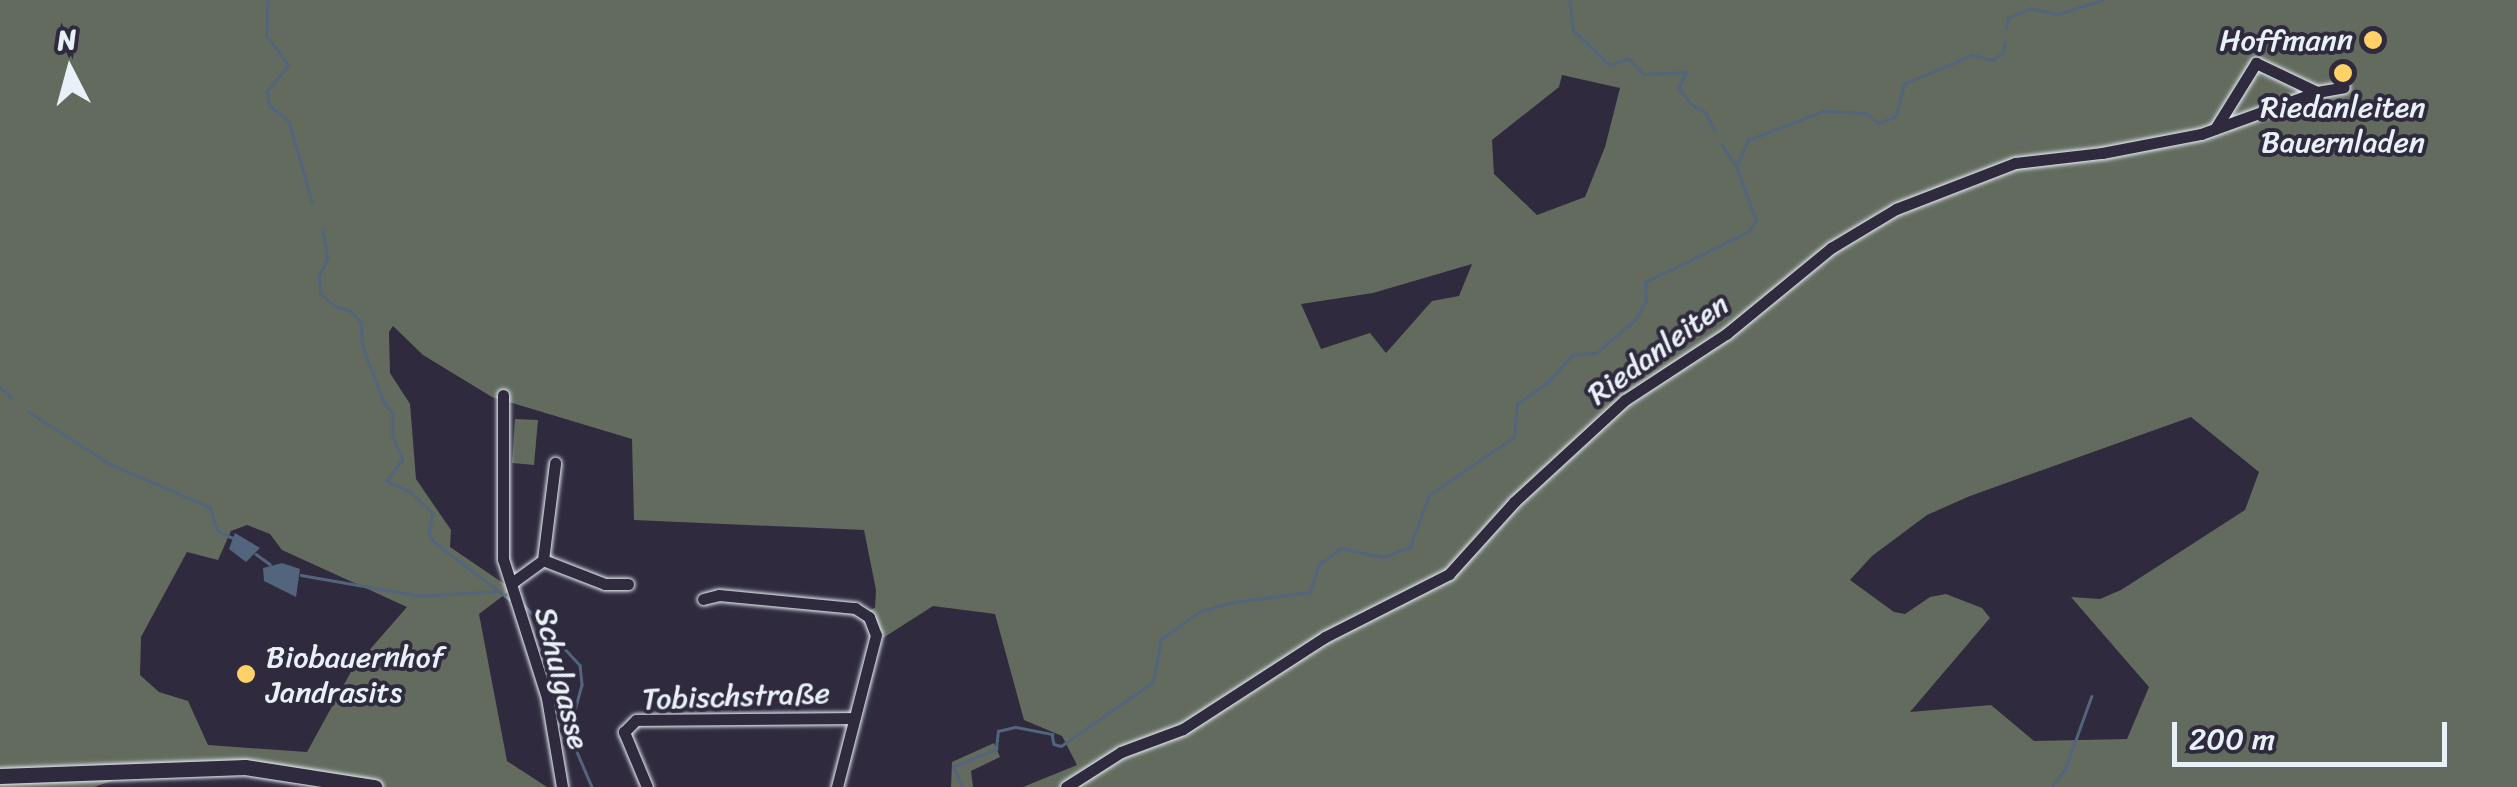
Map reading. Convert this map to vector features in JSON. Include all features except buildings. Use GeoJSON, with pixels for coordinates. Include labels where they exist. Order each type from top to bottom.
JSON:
{"type":"FeatureCollection","features":[{"type":"Feature","properties":{"kind":"street"},"geometry":{"type":"LineString","coordinates":[[2216,129],[2256,63],[2317,92]]}},
{"type":"Feature","properties":{"kind":"street","name":"Riedanleiten"},"geometry":{"type":"LineString","coordinates":[[1066,787],[1121,752],[1183,729],[1325,637],[1449,574],[1514,502],[1625,400],[1726,334],[1831,248],[1896,209],[2015,163],[2102,153],[2216,129],[2317,92],[2344,87]]}},
{"type":"Feature","properties":{"kind":"street","name":"Schulgasse"},"geometry":{"type":"LineString","coordinates":[[504,394],[500,530],[503,560],[547,698],[562,787]]}},
{"type":"Feature","properties":{"kind":"street"},"geometry":{"type":"LineString","coordinates":[[542,560],[556,463]]}},
{"type":"Feature","properties":{"kind":"street","name":"Schulgasse"},"geometry":{"type":"LineString","coordinates":[[513,582],[542,560],[605,584],[628,584]]}},
{"type":"Feature","properties":{"kind":"street"},"geometry":{"type":"LineString","coordinates":[[703,599],[719,595],[855,608],[869,617],[876,635],[837,787]]}},
{"type":"Feature","properties":{"kind":"street","name":"Tobischstraße"},"geometry":{"type":"LineString","coordinates":[[647,787],[624,732],[636,720],[853,718]]}},
{"type":"Feature","properties":{"kind":"street"},"geometry":{"type":"LineString","coordinates":[[0,776],[245,767],[327,784],[374,787]]}},
{"type":"Feature","properties":{"kind":"green space"},"geometry":{"type":"Polygon","coordinates":[[[0,0],[2517,0],[2517,787],[1023,787],[1077,765],[1062,736],[1024,720],[995,614],[933,606],[883,638],[870,610],[875,608],[876,590],[864,530],[634,520],[632,439],[492,397],[423,355],[393,326],[389,332],[390,373],[410,404],[416,479],[451,530],[450,547],[512,589],[479,614],[507,761],[547,787],[334,787],[243,772],[134,773],[94,787],[0,787],[0,0]],[[1562,75],[1559,87],[1492,140],[1494,174],[1537,215],[1585,197],[1605,147],[1620,88],[1562,75]],[[1472,264],[1373,293],[1301,304],[1321,349],[1370,333],[1386,353],[1432,301],[1459,296],[1472,264]],[[2191,417],[1927,515],[1872,556],[1850,580],[1894,612],[1905,614],[1930,597],[1946,594],[1982,608],[1990,618],[1910,712],[1991,705],[2034,741],[2127,739],[2149,687],[2071,597],[2100,599],[2121,590],[2245,510],[2259,472],[2191,417]],[[247,525],[231,531],[218,560],[187,552],[141,637],[140,675],[159,692],[188,701],[208,745],[307,752],[352,670],[407,607],[282,550],[270,534],[247,525]]]}},
{"type":"Feature","properties":{"kind":"green space"},"geometry":{"type":"Polygon","coordinates":[[[515,419],[538,420],[534,465],[512,463],[515,419]]]}},
{"type":"Feature","properties":{"kind":"green space"},"geometry":{"type":"Polygon","coordinates":[[[994,743],[1000,757],[971,771],[973,787],[951,787],[952,762],[994,743]]]}},
{"type":"Feature","properties":{"kind":"water"},"geometry":{"type":"Polygon","coordinates":[[[235,533],[260,548],[246,562],[229,549],[235,533]]]}},
{"type":"Feature","properties":{"kind":"water"},"geometry":{"type":"Polygon","coordinates":[[[282,563],[300,569],[296,597],[264,581],[263,568],[282,563]]]}},
{"type":"Feature","properties":{"kind":"waterway"},"geometry":{"type":"LineString","coordinates":[[268,0],[267,36],[289,65],[267,92],[270,106],[289,121],[312,201]]}},
{"type":"Feature","properties":{"kind":"waterway"},"geometry":{"type":"LineString","coordinates":[[1570,0],[1573,30],[1610,65],[1628,58],[1644,74],[1687,72],[1679,87],[1690,103],[1705,112],[1715,130]]}},
{"type":"Feature","properties":{"kind":"waterway"},"geometry":{"type":"LineString","coordinates":[[2006,29],[2008,18],[2030,8],[2058,14],[2103,0]]}},
{"type":"Feature","properties":{"kind":"waterway"},"geometry":{"type":"LineString","coordinates":[[962,787],[953,767],[996,749],[998,731],[1016,727],[1052,734],[1054,744],[1061,746],[1153,682],[1161,639],[1201,611],[1235,602],[1310,592],[1319,564],[1341,548],[1383,557],[1410,547],[1429,495],[1514,437],[1517,404],[1547,383],[1572,355],[1596,353],[1635,320],[1646,301],[1645,282],[1748,232],[1756,221],[1736,166],[1748,140],[1823,111],[1866,113],[1879,123],[1896,116],[1904,84],[1972,55],[1993,60],[2003,52],[2005,43]]}},
{"type":"Feature","properties":{"kind":"waterway"},"geometry":{"type":"LineString","coordinates":[[1722,144],[1734,163]]}},
{"type":"Feature","properties":{"kind":"waterway"},"geometry":{"type":"LineString","coordinates":[[323,231],[328,259],[319,276],[321,294],[335,306],[351,311],[361,323],[363,347],[384,402],[393,413],[393,437],[403,459],[387,481],[411,492],[433,513],[429,533],[433,541],[509,599]]}},
{"type":"Feature","properties":{"kind":"waterway"},"geometry":{"type":"LineString","coordinates":[[0,387],[11,397]]}},
{"type":"Feature","properties":{"kind":"waterway"},"geometry":{"type":"LineString","coordinates":[[28,411],[110,464],[210,507],[218,531],[233,538]]}},
{"type":"Feature","properties":{"kind":"waterway"},"geometry":{"type":"LineString","coordinates":[[256,554],[270,564]]}},
{"type":"Feature","properties":{"kind":"waterway"},"geometry":{"type":"LineString","coordinates":[[301,575],[420,596],[499,591]]}},
{"type":"Feature","properties":{"kind":"waterway"},"geometry":{"type":"LineString","coordinates":[[524,605],[580,665],[582,685],[569,733],[592,787]]}},
{"type":"Feature","properties":{"kind":"waterway"},"geometry":{"type":"LineString","coordinates":[[2052,787],[2065,769],[2091,697]]}},
{"type":"Feature","properties":{"kind":"place","name":"Hoffmann"},"geometry":{"type":"Point","coordinates":[2373,40]}},
{"type":"Feature","properties":{"kind":"place","name":"Riedanleiten Bauernladen"},"geometry":{"type":"Point","coordinates":[2343,73]}},
{"type":"Feature","properties":{"kind":"place","name":"Biobauernhof Jandrasits"},"geometry":{"type":"Point","coordinates":[246,674]}}]}
